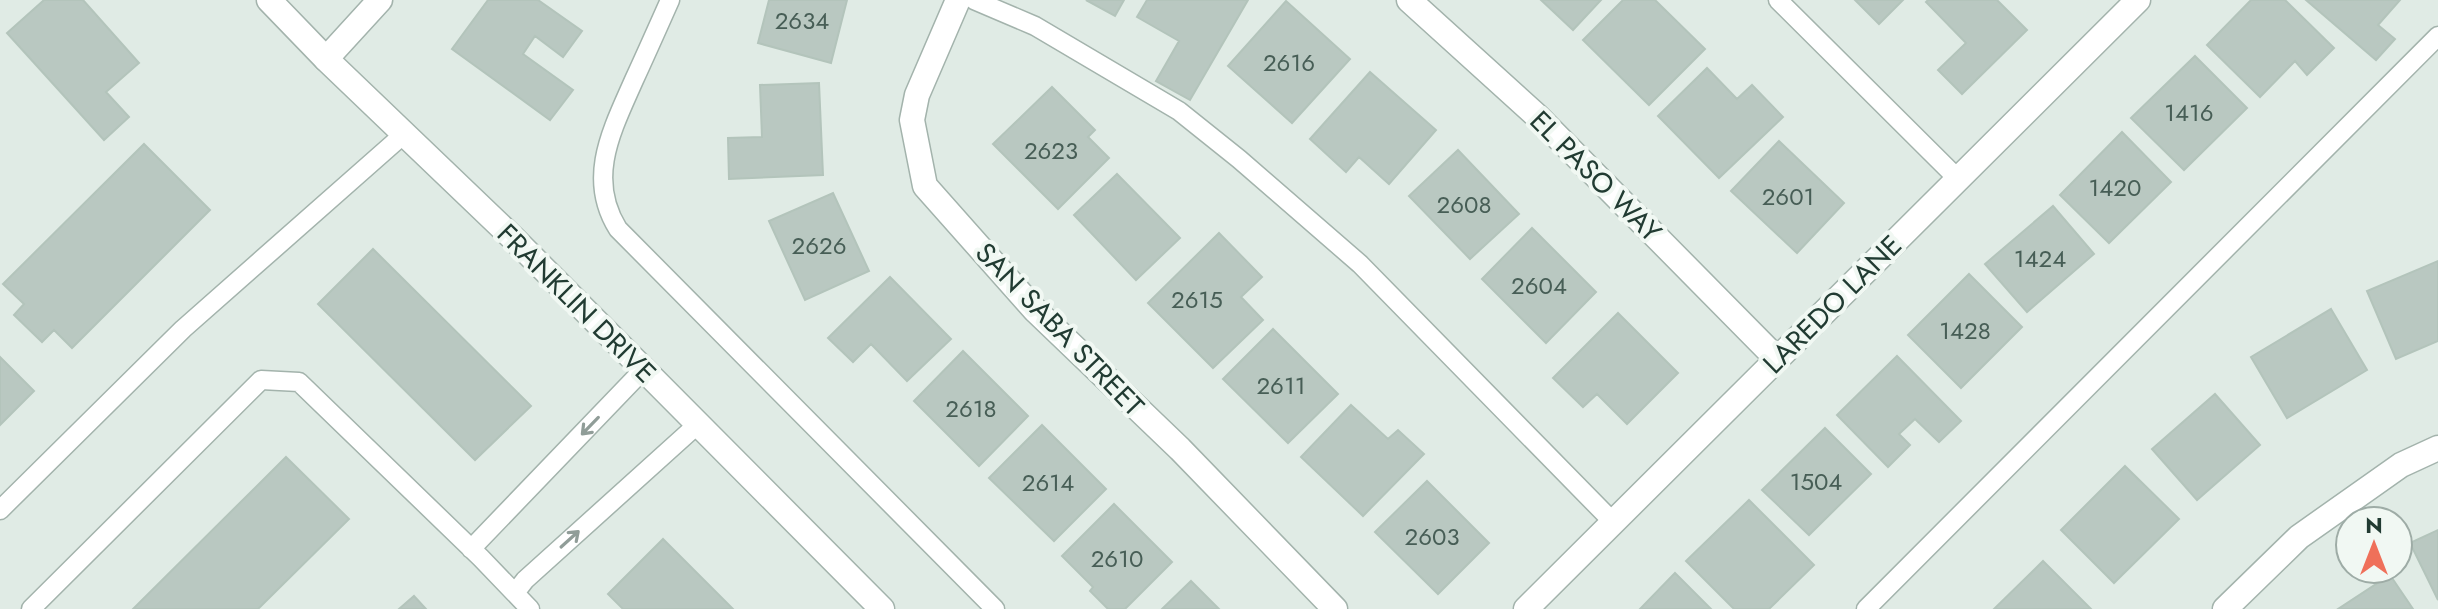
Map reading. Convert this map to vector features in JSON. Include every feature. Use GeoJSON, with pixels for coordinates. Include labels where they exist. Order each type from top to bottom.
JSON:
{"type":"FeatureCollection","features":[{"type":"Feature","properties":{"kind":"street","name":"FRANKLIN DRIVE"},"geometry":{"type":"LineString","coordinates":[[269,0],[326,59],[514,239],[882,609]]}},
{"type":"Feature","properties":{"kind":"street"},"geometry":{"type":"LineString","coordinates":[[326,59],[380,0]]}},
{"type":"Feature","properties":{"kind":"street","name":"SAN SABA STREET"},"geometry":{"type":"LineString","coordinates":[[958,0],[914,107],[912,120],[925,186],[1035,310],[1180,449],[1335,609]]}},
{"type":"Feature","properties":{"kind":"street","name":"EL PASO WAY"},"geometry":{"type":"LineString","coordinates":[[1409,0],[1537,116],[1777,359]]}},
{"type":"Feature","properties":{"kind":"street","name":"LAREDO LANE"},"geometry":{"type":"LineString","coordinates":[[1526,609],[1958,179],[2127,4]]}},
{"type":"Feature","properties":{"kind":"street"},"geometry":{"type":"LineString","coordinates":[[2225,609],[2299,537],[2401,465],[2438,448]]}},
{"type":"Feature","properties":{"kind":"lane"},"geometry":{"type":"LineString","coordinates":[[670,0],[614,125],[605,153],[603,182],[606,210],[618,229],[995,609]]}},
{"type":"Feature","properties":{"kind":"lane"},"geometry":{"type":"LineString","coordinates":[[974,0],[1035,26],[1166,103],[1239,159],[1360,264],[1613,522]]}},
{"type":"Feature","properties":{"kind":"lane"},"geometry":{"type":"LineString","coordinates":[[1778,0],[1958,179]]}},
{"type":"Feature","properties":{"kind":"lane"},"geometry":{"type":"LineString","coordinates":[[1866,609],[2438,36]]}},
{"type":"Feature","properties":{"kind":"lane"},"geometry":{"type":"LineString","coordinates":[[0,510],[183,329],[404,134]]}},
{"type":"Feature","properties":{"kind":"lane"},"geometry":{"type":"LineString","coordinates":[[471,549],[644,369]]}},
{"type":"Feature","properties":{"kind":"lane"},"geometry":{"type":"LineString","coordinates":[[31,609],[261,380],[299,382],[530,609]]}},
{"type":"Feature","properties":{"kind":"lane"},"geometry":{"type":"LineString","coordinates":[[515,593],[525,580],[698,424]]}},
{"type":"Feature","properties":{"kind":"building"},"geometry":{"type":"Polygon","coordinates":[[[44,0],[83,0],[139,63],[106,92],[129,117],[104,140],[7,33],[44,0]]]}},
{"type":"Feature","properties":{"kind":"building"},"geometry":{"type":"Polygon","coordinates":[[[488,0],[538,0],[582,31],[563,57],[535,36],[523,54],[573,90],[550,120],[452,49],[488,0]]]}},
{"type":"Feature","properties":{"kind":"building"},"geometry":{"type":"Polygon","coordinates":[[[769,0],[847,0],[831,63],[758,43],[769,0]]]}},
{"type":"Feature","properties":{"kind":"building"},"geometry":{"type":"Polygon","coordinates":[[[1086,0],[1124,0],[1115,16],[1086,0]]]}},
{"type":"Feature","properties":{"kind":"building"},"geometry":{"type":"Polygon","coordinates":[[[1147,0],[1248,0],[1190,100],[1156,81],[1179,41],[1137,17],[1147,0]]]}},
{"type":"Feature","properties":{"kind":"building"},"geometry":{"type":"Polygon","coordinates":[[[1541,0],[1601,0],[1573,30],[1541,0]]]}},
{"type":"Feature","properties":{"kind":"building"},"geometry":{"type":"Polygon","coordinates":[[[1623,0],[1655,0],[1705,49],[1649,105],[1583,40],[1623,0]]]}},
{"type":"Feature","properties":{"kind":"building"},"geometry":{"type":"Polygon","coordinates":[[[1855,0],[1903,0],[1879,24],[1855,0]]]}},
{"type":"Feature","properties":{"kind":"building"},"geometry":{"type":"Polygon","coordinates":[[[1997,0],[2027,30],[1962,94],[1938,70],[1966,43],[1926,2],[1997,0]]]}},
{"type":"Feature","properties":{"kind":"building"},"geometry":{"type":"Polygon","coordinates":[[[2251,0],[2285,0],[2334,48],[2307,75],[2295,61],[2260,97],[2207,45],[2251,0]]]}},
{"type":"Feature","properties":{"kind":"building"},"geometry":{"type":"Polygon","coordinates":[[[2306,0],[2400,0],[2378,25],[2395,39],[2376,60],[2306,0]]]}},
{"type":"Feature","properties":{"kind":"building"},"geometry":{"type":"Polygon","coordinates":[[[1286,1],[1350,59],[1292,123],[1228,66],[1286,1]]]}},
{"type":"Feature","properties":{"kind":"building"},"geometry":{"type":"Polygon","coordinates":[[[2195,56],[2247,108],[2184,170],[2131,118],[2195,56]]]}},
{"type":"Feature","properties":{"kind":"building"},"geometry":{"type":"Polygon","coordinates":[[[1707,68],[1737,99],[1752,85],[1783,117],[1719,178],[1658,116],[1707,68]]]}},
{"type":"Feature","properties":{"kind":"building"},"geometry":{"type":"Polygon","coordinates":[[[1370,72],[1436,130],[1389,184],[1359,157],[1346,172],[1310,139],[1370,72]]]}},
{"type":"Feature","properties":{"kind":"building"},"geometry":{"type":"Polygon","coordinates":[[[819,83],[823,175],[729,179],[728,138],[762,137],[760,85],[819,83]]]}},
{"type":"Feature","properties":{"kind":"building"},"geometry":{"type":"Polygon","coordinates":[[[1052,87],[1095,130],[1088,137],[1109,158],[1058,209],[993,144],[1052,87]]]}},
{"type":"Feature","properties":{"kind":"building"},"geometry":{"type":"Polygon","coordinates":[[[2122,132],[2171,182],[2109,243],[2060,195],[2122,132]]]}},
{"type":"Feature","properties":{"kind":"building"},"geometry":{"type":"Polygon","coordinates":[[[1779,141],[1844,203],[1797,253],[1731,191],[1779,141]]]}},
{"type":"Feature","properties":{"kind":"building"},"geometry":{"type":"Polygon","coordinates":[[[144,144],[210,210],[72,348],[54,330],[42,342],[14,315],[24,304],[3,284],[144,144]]]}},
{"type":"Feature","properties":{"kind":"building"},"geometry":{"type":"Polygon","coordinates":[[[1458,150],[1519,214],[1470,259],[1409,196],[1458,150]]]}},
{"type":"Feature","properties":{"kind":"building"},"geometry":{"type":"Polygon","coordinates":[[[1117,174],[1180,238],[1136,280],[1074,215],[1117,174]]]}},
{"type":"Feature","properties":{"kind":"building"},"geometry":{"type":"Polygon","coordinates":[[[833,193],[869,271],[805,300],[769,221],[833,193]]]}},
{"type":"Feature","properties":{"kind":"building"},"geometry":{"type":"Polygon","coordinates":[[[2053,206],[2094,254],[2027,312],[1985,264],[2053,206]]]}},
{"type":"Feature","properties":{"kind":"building"},"geometry":{"type":"Polygon","coordinates":[[[1532,228],[1596,292],[1546,343],[1482,279],[1532,228]]]}},
{"type":"Feature","properties":{"kind":"building"},"geometry":{"type":"Polygon","coordinates":[[[1219,233],[1262,277],[1241,297],[1263,320],[1213,368],[1148,303],[1219,233]]]}},
{"type":"Feature","properties":{"kind":"building"},"geometry":{"type":"Polygon","coordinates":[[[373,249],[531,406],[475,460],[318,304],[373,249]]]}},
{"type":"Feature","properties":{"kind":"building"},"geometry":{"type":"Polygon","coordinates":[[[2438,261],[2438,341],[2396,359],[2367,291],[2438,261]]]}},
{"type":"Feature","properties":{"kind":"building"},"geometry":{"type":"Polygon","coordinates":[[[1969,274],[2022,327],[1961,388],[1908,335],[1969,274]]]}},
{"type":"Feature","properties":{"kind":"building"},"geometry":{"type":"Polygon","coordinates":[[[890,277],[951,339],[907,381],[871,344],[853,362],[828,338],[890,277]]]}},
{"type":"Feature","properties":{"kind":"building"},"geometry":{"type":"Polygon","coordinates":[[[2331,309],[2367,370],[2287,418],[2251,357],[2331,309]]]}},
{"type":"Feature","properties":{"kind":"building"},"geometry":{"type":"Polygon","coordinates":[[[1618,313],[1678,373],[1627,424],[1597,394],[1583,407],[1553,378],[1618,313]]]}},
{"type":"Feature","properties":{"kind":"building"},"geometry":{"type":"Polygon","coordinates":[[[1273,329],[1338,394],[1288,443],[1223,379],[1273,329]]]}},
{"type":"Feature","properties":{"kind":"building"},"geometry":{"type":"Polygon","coordinates":[[[963,351],[1028,416],[979,466],[914,401],[963,351]]]}},
{"type":"Feature","properties":{"kind":"building"},"geometry":{"type":"Polygon","coordinates":[[[1897,356],[1961,421],[1939,442],[1915,419],[1899,434],[1910,445],[1888,467],[1837,415],[1897,356]]]}},
{"type":"Feature","properties":{"kind":"building"},"geometry":{"type":"Polygon","coordinates":[[[0,357],[34,391],[0,425],[0,357]]]}},
{"type":"Feature","properties":{"kind":"building"},"geometry":{"type":"Polygon","coordinates":[[[2215,394],[2260,445],[2197,500],[2152,449],[2215,394]]]}},
{"type":"Feature","properties":{"kind":"building"},"geometry":{"type":"Polygon","coordinates":[[[1351,405],[1388,439],[1398,430],[1424,454],[1363,516],[1301,457],[1351,405]]]}},
{"type":"Feature","properties":{"kind":"building"},"geometry":{"type":"Polygon","coordinates":[[[1042,425],[1106,489],[1054,541],[989,478],[1042,425]]]}},
{"type":"Feature","properties":{"kind":"building"},"geometry":{"type":"Polygon","coordinates":[[[1825,428],[1871,474],[1809,535],[1762,490],[1825,428]]]}},
{"type":"Feature","properties":{"kind":"building"},"geometry":{"type":"Polygon","coordinates":[[[286,457],[349,519],[258,609],[133,609],[286,457]]]}},
{"type":"Feature","properties":{"kind":"building"},"geometry":{"type":"Polygon","coordinates":[[[2125,466],[2179,519],[2114,583],[2061,530],[2125,466]]]}},
{"type":"Feature","properties":{"kind":"building"},"geometry":{"type":"Polygon","coordinates":[[[1427,481],[1489,543],[1438,594],[1375,532],[1427,481]]]}},
{"type":"Feature","properties":{"kind":"building"},"geometry":{"type":"Polygon","coordinates":[[[1749,500],[1814,565],[1769,609],[1734,609],[1686,561],[1749,500]]]}},
{"type":"Feature","properties":{"kind":"building"},"geometry":{"type":"Polygon","coordinates":[[[1114,504],[1172,562],[1125,609],[1108,609],[1090,591],[1093,587],[1062,556],[1114,504]]]}},
{"type":"Feature","properties":{"kind":"building"},"geometry":{"type":"Polygon","coordinates":[[[2438,530],[2438,600],[2414,551],[2414,541],[2438,530]]]}},
{"type":"Feature","properties":{"kind":"building"},"geometry":{"type":"Polygon","coordinates":[[[663,539],[733,609],[623,609],[608,594],[663,539]]]}},
{"type":"Feature","properties":{"kind":"building"},"geometry":{"type":"Polygon","coordinates":[[[2043,561],[2091,609],[1994,609],[2043,561]]]}},
{"type":"Feature","properties":{"kind":"building"},"geometry":{"type":"Polygon","coordinates":[[[1675,573],[1711,609],[1640,609],[1675,573]]]}},
{"type":"Feature","properties":{"kind":"building"},"geometry":{"type":"Polygon","coordinates":[[[1191,581],[1219,609],[1162,609],[1191,581]]]}},
{"type":"Feature","properties":{"kind":"building"},"geometry":{"type":"Polygon","coordinates":[[[2375,585],[2397,585],[2413,609],[2338,609],[2375,585]]]}},
{"type":"Feature","properties":{"kind":"building"},"geometry":{"type":"Polygon","coordinates":[[[414,596],[426,609],[399,609],[414,596]]]}}]}
